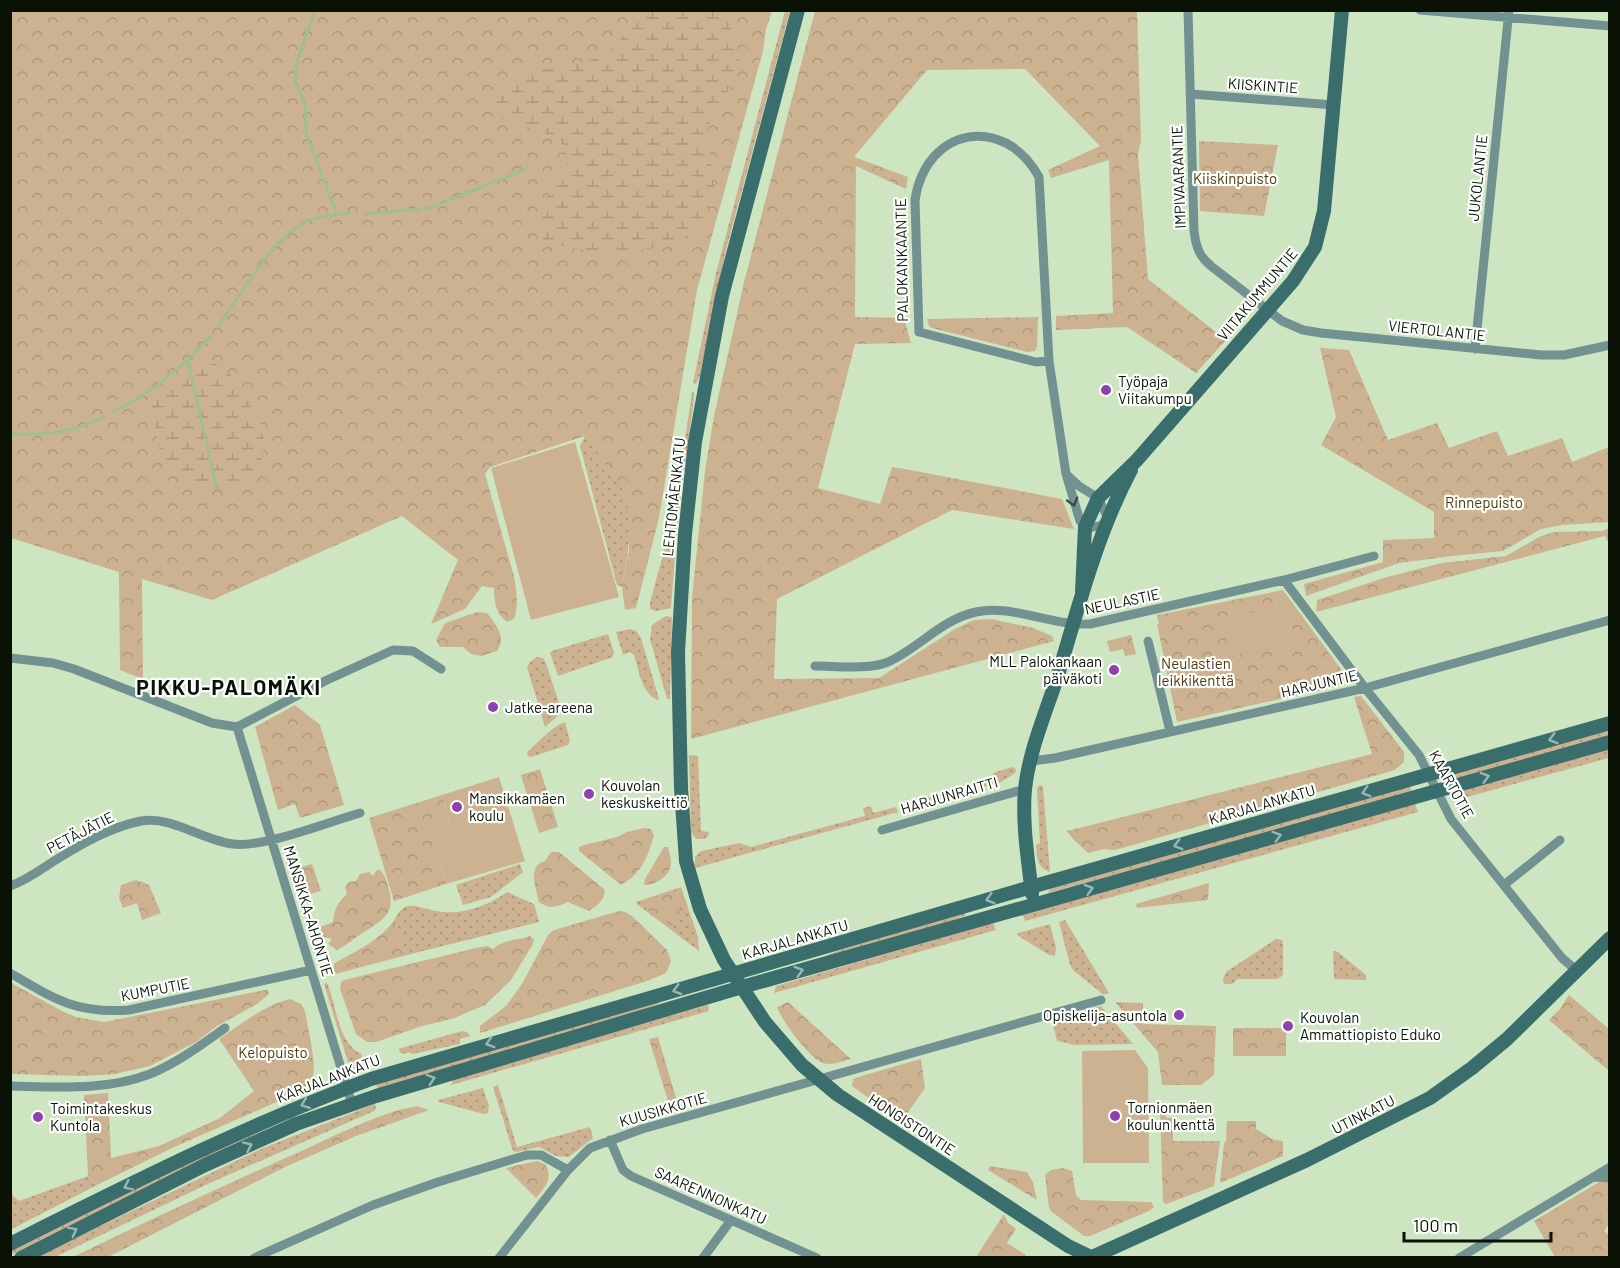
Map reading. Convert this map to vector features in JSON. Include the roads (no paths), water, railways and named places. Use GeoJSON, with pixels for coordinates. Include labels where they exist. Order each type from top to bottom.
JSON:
{"type":"FeatureCollection","features":[{"type":"Feature","properties":{"kind":"main road","name":"LEHTOMÄENKATU"},"geometry":{"type":"LineString","coordinates":[[742,987],[724,960],[700,909],[684,849],[678,707],[682,564],[695,442],[712,345],[738,232],[798,10]]}},
{"type":"Feature","properties":{"kind":"main road","name":"VIITAKUMMUNTIE"},"geometry":{"type":"LineString","coordinates":[[1085,527],[1098,498],[1137,460],[1300,272],[1315,247],[1324,211],[1342,10]]}},
{"type":"Feature","properties":{"kind":"main road","name":"VIITAKUMMUNTIE"},"geometry":{"type":"LineString","coordinates":[[1107,521],[1137,460]]}},
{"type":"Feature","properties":{"kind":"main road","name":"PALOKANKAANTIE"},"geometry":{"type":"LineString","coordinates":[[1033,905],[1025,829],[1025,789],[1031,761],[1082,591],[1107,521]]}},
{"type":"Feature","properties":{"kind":"main road","name":"PALOKANKAANTIE"},"geometry":{"type":"LineString","coordinates":[[1082,591],[1085,527]]}},
{"type":"Feature","properties":{"kind":"main road","name":"KARJALANKATU"},"geometry":{"type":"LineString","coordinates":[[10,1244],[206,1146],[289,1110],[402,1069],[1610,723]]}},
{"type":"Feature","properties":{"kind":"main road","name":"KARJALANKATU"},"geometry":{"type":"LineString","coordinates":[[21,1257],[205,1165],[296,1124],[351,1104],[742,987],[1610,742]]}},
{"type":"Feature","properties":{"kind":"main road","name":"UTINKATU"},"geometry":{"type":"LineString","coordinates":[[1091,1257],[1307,1160],[1430,1098],[1507,1039],[1610,938]]}},
{"type":"Feature","properties":{"kind":"main road","name":"HONGISTONTIE"},"geometry":{"type":"LineString","coordinates":[[742,987],[775,1035],[818,1079],[838,1095],[1068,1246],[1091,1257]]}},
{"type":"Feature","properties":{"kind":"street","name":"IMPIVAARANTIE"},"geometry":{"type":"LineString","coordinates":[[1188,10],[1195,243],[1200,257],[1268,309]]}},
{"type":"Feature","properties":{"kind":"street"},"geometry":{"type":"LineString","coordinates":[[1420,10],[1508,14],[1610,26]]}},
{"type":"Feature","properties":{"kind":"street","name":"JUKOLANTIE"},"geometry":{"type":"LineString","coordinates":[[1475,349],[1508,14]]}},
{"type":"Feature","properties":{"kind":"street","name":"KIISKINTIE"},"geometry":{"type":"LineString","coordinates":[[1190,94],[1334,105]]}},
{"type":"Feature","properties":{"kind":"street","name":"PALOKANKAANTIE"},"geometry":{"type":"LineString","coordinates":[[1049,361],[1035,362],[919,332],[915,200],[917,187],[921,172],[930,160],[953,141],[977,136],[1004,141],[1025,157],[1039,177],[1049,361],[1066,474],[1075,509],[1085,527]]}},
{"type":"Feature","properties":{"kind":"street","name":"VIERTOLANTIE"},"geometry":{"type":"LineString","coordinates":[[1268,309],[1291,326],[1320,333],[1541,355],[1564,355],[1610,345]]}},
{"type":"Feature","properties":{"kind":"street"},"geometry":{"type":"LineString","coordinates":[[1066,474],[1098,498],[1107,521],[1097,528],[1085,527]]}},
{"type":"Feature","properties":{"kind":"street","name":"NEULASTIE"},"geometry":{"type":"LineString","coordinates":[[815,666],[870,665],[888,662],[961,617],[987,610],[1073,625],[1090,624],[1284,580],[1374,556]]}},
{"type":"Feature","properties":{"kind":"street","name":"KAARTOTIE"},"geometry":{"type":"LineString","coordinates":[[1284,580],[1365,688],[1419,755],[1451,819],[1562,958],[1576,970]]}},
{"type":"Feature","properties":{"kind":"street","name":"HARJUNTIE"},"geometry":{"type":"LineString","coordinates":[[1031,761],[1055,758],[1365,688],[1610,620]]}},
{"type":"Feature","properties":{"kind":"street"},"geometry":{"type":"LineString","coordinates":[[1148,641],[1170,731]]}},
{"type":"Feature","properties":{"kind":"street"},"geometry":{"type":"LineString","coordinates":[[10,658],[53,663],[212,723],[237,727],[327,680],[393,650],[412,651],[441,669]]}},
{"type":"Feature","properties":{"kind":"street","name":"MANSIKKA-AHONTIE"},"geometry":{"type":"LineString","coordinates":[[237,727],[351,1104]]}},
{"type":"Feature","properties":{"kind":"street","name":"HARJUNRAITTI"},"geometry":{"type":"LineString","coordinates":[[882,830],[1025,789]]}},
{"type":"Feature","properties":{"kind":"street","name":"PETÄJÄTIE"},"geometry":{"type":"LineString","coordinates":[[10,885],[28,878],[110,831],[140,821],[168,822],[229,843],[252,844],[360,813]]}},
{"type":"Feature","properties":{"kind":"street"},"geometry":{"type":"LineString","coordinates":[[1504,885],[1560,840]]}},
{"type":"Feature","properties":{"kind":"street","name":"KUMPUTIE"},"geometry":{"type":"LineString","coordinates":[[10,973],[61,1002],[77,1008],[106,1012],[129,1010],[311,970]]}},
{"type":"Feature","properties":{"kind":"street","name":"KUUSIKKOTIE"},"geometry":{"type":"LineString","coordinates":[[499,1257],[568,1170],[590,1148],[642,1129],[1101,1000]]}},
{"type":"Feature","properties":{"kind":"street"},"geometry":{"type":"LineString","coordinates":[[10,1086],[89,1086],[128,1081],[171,1064],[225,1028]]}},
{"type":"Feature","properties":{"kind":"street","name":"SAARENNONKATU"},"geometry":{"type":"LineString","coordinates":[[610,1140],[626,1173],[817,1257]]}},
{"type":"Feature","properties":{"kind":"street"},"geometry":{"type":"LineString","coordinates":[[254,1257],[373,1205],[438,1182],[527,1155],[541,1155],[568,1170]]}},
{"type":"Feature","properties":{"kind":"street"},"geometry":{"type":"LineString","coordinates":[[1459,1257],[1610,1167]]}},
{"type":"Feature","properties":{"kind":"street"},"geometry":{"type":"LineString","coordinates":[[1594,1176],[1610,1178]]}},
{"type":"Feature","properties":{"kind":"street"},"geometry":{"type":"LineString","coordinates":[[703,1257],[731,1220]]}},
{"type":"Feature","properties":{"kind":"waterway"},"geometry":{"type":"LineString","coordinates":[[315,10],[297,62],[295,81],[305,103],[306,133],[337,215]]}},
{"type":"Feature","properties":{"kind":"waterway"},"geometry":{"type":"LineString","coordinates":[[366,214],[429,208],[526,169]]}},
{"type":"Feature","properties":{"kind":"waterway"},"geometry":{"type":"LineString","coordinates":[[219,325],[261,264],[286,236],[300,225],[313,219],[350,213]]}},
{"type":"Feature","properties":{"kind":"waterway"},"geometry":{"type":"LineString","coordinates":[[113,412],[140,397],[165,379],[210,337]]}},
{"type":"Feature","properties":{"kind":"waterway"},"geometry":{"type":"LineString","coordinates":[[188,362],[217,489]]}},
{"type":"Feature","properties":{"kind":"waterway"},"geometry":{"type":"LineString","coordinates":[[10,433],[58,432],[104,417]]}},
{"type":"Feature","properties":{"kind":"place","name":"Työpaja Viitakumpu"},"geometry":{"type":"Point","coordinates":[1106,390]}},
{"type":"Feature","properties":{"kind":"place","name":"MLL Palokankaan päiväkoti"},"geometry":{"type":"Point","coordinates":[1114,670]}},
{"type":"Feature","properties":{"kind":"place","name":"Jatke-areena"},"geometry":{"type":"Point","coordinates":[493,707]}},
{"type":"Feature","properties":{"kind":"place","name":"Kouvolan keskuskeittiö"},"geometry":{"type":"Point","coordinates":[589,794]}},
{"type":"Feature","properties":{"kind":"place","name":"Mansikkamäen koulu"},"geometry":{"type":"Point","coordinates":[457,807]}},
{"type":"Feature","properties":{"kind":"place","name":"Opiskelija-asuntola"},"geometry":{"type":"Point","coordinates":[1179,1015]}},
{"type":"Feature","properties":{"kind":"place","name":"Kouvolan Ammattiopisto Eduko"},"geometry":{"type":"Point","coordinates":[1288,1026]}},
{"type":"Feature","properties":{"kind":"place","name":"Tornionmäen koulun kenttä"},"geometry":{"type":"Point","coordinates":[1115,1116]}},
{"type":"Feature","properties":{"kind":"place","name":"Toimintakeskus Kuntola"},"geometry":{"type":"Point","coordinates":[38,1117]}},
{"type":"Feature","properties":{"kind":"district","name":"PIKKU-PALOMÄKI"},"geometry":{"type":"Point","coordinates":[229,686]}},
{"type":"Feature","properties":{"kind":"park label","name":"Kiiskinpuisto"},"geometry":{"type":"Point","coordinates":[1235,178]}},
{"type":"Feature","properties":{"kind":"park label","name":"Rinnepuisto"},"geometry":{"type":"Point","coordinates":[1484,502]}},
{"type":"Feature","properties":{"kind":"park label","name":"Neulastien leikkikenttä"},"geometry":{"type":"Point","coordinates":[1196,672]}},
{"type":"Feature","properties":{"kind":"park label","name":"Kelopuisto"},"geometry":{"type":"Point","coordinates":[273,1052]}}]}
